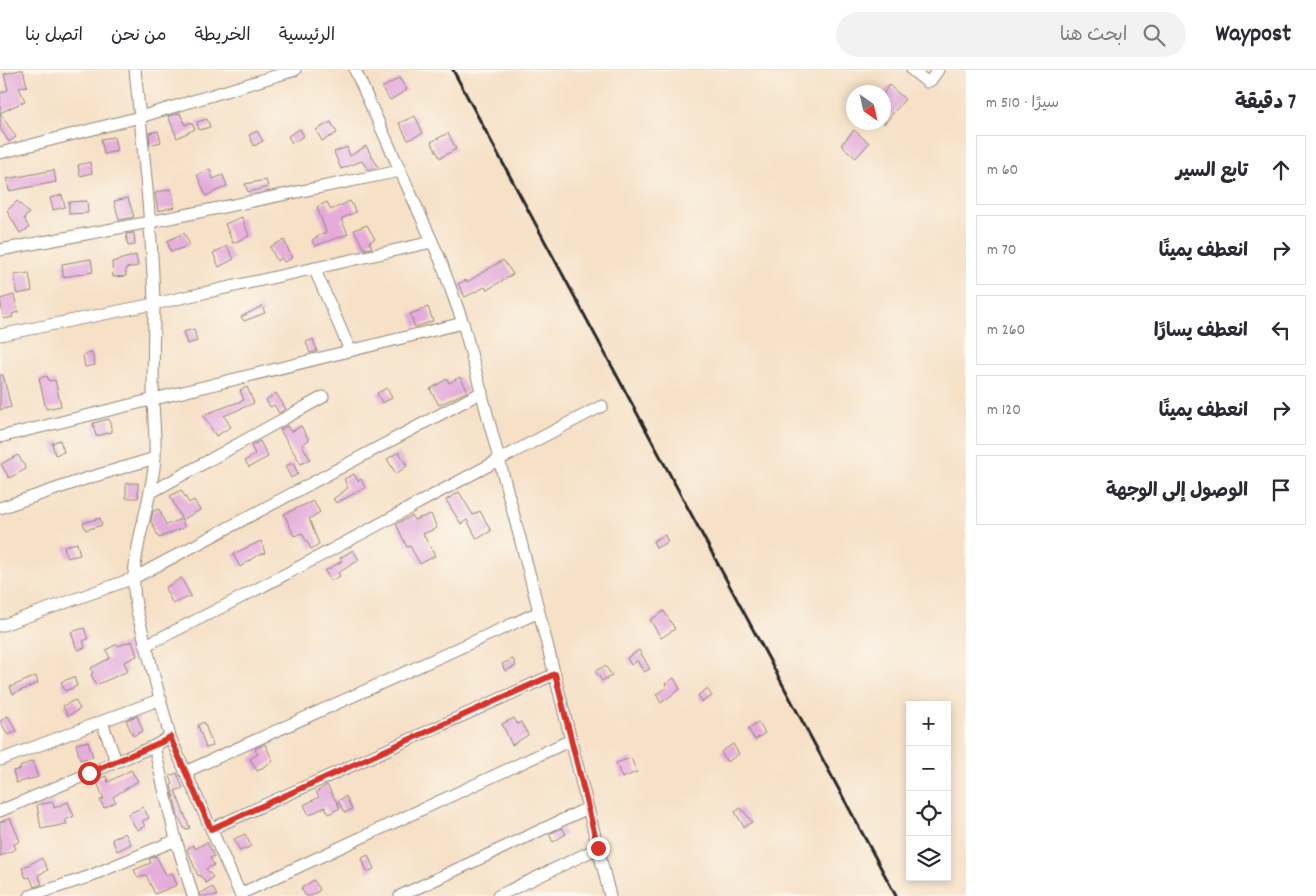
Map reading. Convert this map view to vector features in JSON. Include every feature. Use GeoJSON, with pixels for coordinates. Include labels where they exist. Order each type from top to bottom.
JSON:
{"type":"FeatureCollection","features":[{"type":"Feature","properties":{"kind":"street"},"geometry":{"type":"LineString","coordinates":[[135,70],[150,222],[154,304],[153,398],[155,458],[150,493],[136,558],[134,578],[137,611],[170,737],[240,895],[571,740]]}},
{"type":"Feature","properties":{"kind":"street"},"geometry":{"type":"LineString","coordinates":[[0,153],[140,118],[295,70]]}},
{"type":"Feature","properties":{"kind":"street"},"geometry":{"type":"LineString","coordinates":[[355,70],[432,242],[463,323],[555,674],[610,896]]}},
{"type":"Feature","properties":{"kind":"street"},"geometry":{"type":"LineString","coordinates":[[912,70],[927,82],[931,80],[938,70]]}},
{"type":"Feature","properties":{"kind":"street"},"geometry":{"type":"LineString","coordinates":[[0,250],[150,222],[400,171]]}},
{"type":"Feature","properties":{"kind":"street"},"geometry":{"type":"LineString","coordinates":[[0,335],[154,304],[432,242]]}},
{"type":"Feature","properties":{"kind":"street"},"geometry":{"type":"LineString","coordinates":[[314,268],[350,350]]}},
{"type":"Feature","properties":{"kind":"street"},"geometry":{"type":"LineString","coordinates":[[0,437],[463,323]]}},
{"type":"Feature","properties":{"kind":"street"},"geometry":{"type":"LineString","coordinates":[[0,626],[134,578],[482,392]]}},
{"type":"Feature","properties":{"kind":"street"},"geometry":{"type":"LineString","coordinates":[[150,493],[323,397]]}},
{"type":"Feature","properties":{"kind":"street"},"geometry":{"type":"LineString","coordinates":[[146,645],[260,587],[602,406]]}},
{"type":"Feature","properties":{"kind":"street"},"geometry":{"type":"LineString","coordinates":[[0,508],[85,479],[155,458]]}},
{"type":"Feature","properties":{"kind":"street"},"geometry":{"type":"LineString","coordinates":[[185,772],[539,612]]}},
{"type":"Feature","properties":{"kind":"street"},"geometry":{"type":"LineString","coordinates":[[211,829],[555,674]]}},
{"type":"Feature","properties":{"kind":"street"},"geometry":{"type":"LineString","coordinates":[[0,760],[160,699]]}},
{"type":"Feature","properties":{"kind":"street"},"geometry":{"type":"LineString","coordinates":[[102,722],[116,761]]}},
{"type":"Feature","properties":{"kind":"street"},"geometry":{"type":"LineString","coordinates":[[0,811],[154,746],[170,737]]}},
{"type":"Feature","properties":{"kind":"street"},"geometry":{"type":"LineString","coordinates":[[154,746],[176,840],[193,896]]}},
{"type":"Feature","properties":{"kind":"street"},"geometry":{"type":"LineString","coordinates":[[400,896],[588,808]]}},
{"type":"Feature","properties":{"kind":"street"},"geometry":{"type":"LineString","coordinates":[[30,896],[85,878],[176,840]]}},
{"type":"Feature","properties":{"kind":"street"},"geometry":{"type":"LineString","coordinates":[[498,896],[598,848]]}},
{"type":"Feature","properties":{"kind":"building"},"geometry":{"type":"Polygon","coordinates":[[[23,70],[27,86],[19,88],[25,101],[0,113],[0,93],[8,90],[4,74],[23,70]]]}},
{"type":"Feature","properties":{"kind":"building"},"geometry":{"type":"Polygon","coordinates":[[[399,78],[407,90],[390,100],[382,88],[399,78]]]}},
{"type":"Feature","properties":{"kind":"building"},"geometry":{"type":"Polygon","coordinates":[[[891,87],[905,99],[891,116],[891,87]]]}},
{"type":"Feature","properties":{"kind":"building"},"geometry":{"type":"Polygon","coordinates":[[[0,113],[16,137],[9,142],[0,128],[0,113]]]}},
{"type":"Feature","properties":{"kind":"building"},"geometry":{"type":"Polygon","coordinates":[[[180,113],[185,125],[191,122],[195,129],[177,138],[168,116],[180,113]]]}},
{"type":"Feature","properties":{"kind":"building"},"geometry":{"type":"Polygon","coordinates":[[[415,116],[423,133],[408,140],[399,123],[415,116]]]}},
{"type":"Feature","properties":{"kind":"building"},"geometry":{"type":"Polygon","coordinates":[[[207,119],[210,127],[199,130],[197,122],[207,119]]]}},
{"type":"Feature","properties":{"kind":"building"},"geometry":{"type":"Polygon","coordinates":[[[331,122],[337,133],[322,141],[316,130],[331,122]]]}},
{"type":"Feature","properties":{"kind":"building"},"geometry":{"type":"Polygon","coordinates":[[[300,129],[304,136],[292,143],[288,136],[300,129]]]}},
{"type":"Feature","properties":{"kind":"building"},"geometry":{"type":"Polygon","coordinates":[[[854,130],[869,143],[856,158],[841,145],[854,130]]]}},
{"type":"Feature","properties":{"kind":"building"},"geometry":{"type":"Polygon","coordinates":[[[158,131],[161,142],[150,145],[149,133],[158,131]]]}},
{"type":"Feature","properties":{"kind":"building"},"geometry":{"type":"Polygon","coordinates":[[[257,131],[263,141],[254,146],[249,135],[257,131]]]}},
{"type":"Feature","properties":{"kind":"building"},"geometry":{"type":"Polygon","coordinates":[[[448,133],[456,149],[440,158],[431,142],[448,133]]]}},
{"type":"Feature","properties":{"kind":"building"},"geometry":{"type":"Polygon","coordinates":[[[114,137],[117,151],[104,154],[101,139],[114,137]]]}},
{"type":"Feature","properties":{"kind":"building"},"geometry":{"type":"Polygon","coordinates":[[[366,146],[378,167],[368,170],[362,161],[341,169],[334,152],[347,147],[350,156],[366,146]]]}},
{"type":"Feature","properties":{"kind":"building"},"geometry":{"type":"Polygon","coordinates":[[[90,162],[92,173],[80,176],[78,165],[90,162]]]}},
{"type":"Feature","properties":{"kind":"building"},"geometry":{"type":"Polygon","coordinates":[[[210,169],[213,179],[223,175],[227,186],[206,196],[197,175],[210,169]]]}},
{"type":"Feature","properties":{"kind":"building"},"geometry":{"type":"Polygon","coordinates":[[[54,170],[56,182],[9,191],[7,179],[54,170]]]}},
{"type":"Feature","properties":{"kind":"building"},"geometry":{"type":"Polygon","coordinates":[[[266,180],[268,187],[248,192],[245,184],[266,180]]]}},
{"type":"Feature","properties":{"kind":"building"},"geometry":{"type":"Polygon","coordinates":[[[171,189],[175,207],[158,211],[155,193],[171,189]]]}},
{"type":"Feature","properties":{"kind":"building"},"geometry":{"type":"Polygon","coordinates":[[[62,195],[65,207],[53,210],[50,198],[62,195]]]}},
{"type":"Feature","properties":{"kind":"building"},"geometry":{"type":"Polygon","coordinates":[[[128,198],[134,217],[119,220],[114,201],[128,198]]]}},
{"type":"Feature","properties":{"kind":"building"},"geometry":{"type":"Polygon","coordinates":[[[17,201],[29,213],[24,218],[29,228],[20,233],[7,211],[17,201]]]}},
{"type":"Feature","properties":{"kind":"building"},"geometry":{"type":"Polygon","coordinates":[[[87,201],[88,213],[69,214],[69,202],[87,201]]]}},
{"type":"Feature","properties":{"kind":"building"},"geometry":{"type":"Polygon","coordinates":[[[350,201],[356,212],[341,219],[348,234],[315,246],[312,240],[326,232],[317,207],[327,202],[331,210],[350,201]]]}},
{"type":"Feature","properties":{"kind":"building"},"geometry":{"type":"Polygon","coordinates":[[[242,217],[249,236],[233,243],[225,224],[242,217]]]}},
{"type":"Feature","properties":{"kind":"building"},"geometry":{"type":"Polygon","coordinates":[[[367,225],[375,239],[369,242],[372,248],[364,249],[354,230],[367,225]]]}},
{"type":"Feature","properties":{"kind":"building"},"geometry":{"type":"Polygon","coordinates":[[[134,233],[135,245],[128,246],[126,234],[134,233]]]}},
{"type":"Feature","properties":{"kind":"building"},"geometry":{"type":"Polygon","coordinates":[[[184,233],[190,245],[171,252],[167,241],[184,233]]]}},
{"type":"Feature","properties":{"kind":"building"},"geometry":{"type":"Polygon","coordinates":[[[284,240],[292,258],[284,262],[282,258],[277,261],[270,247],[284,240]]]}},
{"type":"Feature","properties":{"kind":"building"},"geometry":{"type":"Polygon","coordinates":[[[227,246],[234,259],[219,267],[213,253],[227,246]]]}},
{"type":"Feature","properties":{"kind":"building"},"geometry":{"type":"Polygon","coordinates":[[[136,255],[138,266],[126,268],[126,276],[113,277],[112,262],[136,255]]]}},
{"type":"Feature","properties":{"kind":"building"},"geometry":{"type":"Polygon","coordinates":[[[91,259],[93,272],[63,277],[62,264],[91,259]]]}},
{"type":"Feature","properties":{"kind":"building"},"geometry":{"type":"Polygon","coordinates":[[[503,260],[513,274],[487,290],[485,287],[465,297],[458,284],[466,280],[467,282],[503,260]]]}},
{"type":"Feature","properties":{"kind":"building"},"geometry":{"type":"Polygon","coordinates":[[[29,273],[32,291],[17,294],[14,275],[29,273]]]}},
{"type":"Feature","properties":{"kind":"building"},"geometry":{"type":"Polygon","coordinates":[[[14,295],[18,312],[12,314],[13,317],[4,319],[0,299],[14,295]]]}},
{"type":"Feature","properties":{"kind":"building"},"geometry":{"type":"Polygon","coordinates":[[[262,306],[265,313],[244,321],[241,317],[262,306]]]}},
{"type":"Feature","properties":{"kind":"building"},"geometry":{"type":"Polygon","coordinates":[[[428,307],[433,321],[415,327],[410,314],[428,307]]]}},
{"type":"Feature","properties":{"kind":"building"},"geometry":{"type":"Polygon","coordinates":[[[194,329],[197,341],[187,344],[183,332],[194,329]]]}},
{"type":"Feature","properties":{"kind":"building"},"geometry":{"type":"Polygon","coordinates":[[[313,339],[317,351],[310,353],[306,342],[313,339]]]}},
{"type":"Feature","properties":{"kind":"building"},"geometry":{"type":"Polygon","coordinates":[[[92,352],[95,365],[85,367],[83,355],[92,352]]]}},
{"type":"Feature","properties":{"kind":"building"},"geometry":{"type":"Polygon","coordinates":[[[0,375],[3,375],[11,407],[0,410],[0,375]]]}},
{"type":"Feature","properties":{"kind":"building"},"geometry":{"type":"Polygon","coordinates":[[[47,376],[49,381],[55,380],[61,406],[46,409],[39,378],[47,376]]]}},
{"type":"Feature","properties":{"kind":"building"},"geometry":{"type":"Polygon","coordinates":[[[460,377],[468,391],[439,405],[430,389],[447,379],[449,383],[460,377]]]}},
{"type":"Feature","properties":{"kind":"building"},"geometry":{"type":"Polygon","coordinates":[[[247,387],[254,403],[224,416],[231,427],[216,436],[203,415],[244,400],[240,390],[247,387]]]}},
{"type":"Feature","properties":{"kind":"building"},"geometry":{"type":"Polygon","coordinates":[[[387,388],[392,398],[382,403],[377,393],[387,388]]]}},
{"type":"Feature","properties":{"kind":"building"},"geometry":{"type":"Polygon","coordinates":[[[276,393],[286,409],[279,413],[274,405],[270,407],[266,400],[276,393]]]}},
{"type":"Feature","properties":{"kind":"building"},"geometry":{"type":"Polygon","coordinates":[[[109,419],[112,432],[96,436],[93,423],[109,419]]]}},
{"type":"Feature","properties":{"kind":"building"},"geometry":{"type":"Polygon","coordinates":[[[287,426],[291,432],[301,426],[309,440],[302,445],[310,459],[301,464],[280,430],[287,426]]]}},
{"type":"Feature","properties":{"kind":"building"},"geometry":{"type":"Polygon","coordinates":[[[60,440],[64,452],[55,455],[52,443],[60,440]]]}},
{"type":"Feature","properties":{"kind":"building"},"geometry":{"type":"Polygon","coordinates":[[[260,441],[268,457],[249,467],[245,461],[255,454],[251,446],[260,441]]]}},
{"type":"Feature","properties":{"kind":"building"},"geometry":{"type":"Polygon","coordinates":[[[399,452],[407,466],[396,474],[387,459],[399,452]]]}},
{"type":"Feature","properties":{"kind":"building"},"geometry":{"type":"Polygon","coordinates":[[[18,455],[26,469],[9,478],[1,464],[18,455]]]}},
{"type":"Feature","properties":{"kind":"building"},"geometry":{"type":"Polygon","coordinates":[[[293,463],[298,474],[291,478],[285,466],[293,463]]]}},
{"type":"Feature","properties":{"kind":"building"},"geometry":{"type":"Polygon","coordinates":[[[354,474],[358,481],[361,479],[365,488],[336,503],[333,499],[348,488],[344,479],[354,474]]]}},
{"type":"Feature","properties":{"kind":"building"},"geometry":{"type":"Polygon","coordinates":[[[126,483],[138,483],[138,498],[126,498],[126,483]]]}},
{"type":"Feature","properties":{"kind":"building"},"geometry":{"type":"Polygon","coordinates":[[[181,490],[189,503],[194,500],[200,510],[182,520],[170,496],[181,490]]]}},
{"type":"Feature","properties":{"kind":"building"},"geometry":{"type":"Polygon","coordinates":[[[459,492],[473,515],[480,511],[491,531],[477,539],[467,520],[461,524],[446,500],[459,492]]]}},
{"type":"Feature","properties":{"kind":"building"},"geometry":{"type":"Polygon","coordinates":[[[313,501],[320,512],[309,519],[319,544],[311,549],[302,533],[294,536],[284,514],[313,501]]]}},
{"type":"Feature","properties":{"kind":"building"},"geometry":{"type":"Polygon","coordinates":[[[159,509],[166,525],[181,519],[185,527],[159,538],[151,521],[153,511],[159,509]]]}},
{"type":"Feature","properties":{"kind":"building"},"geometry":{"type":"Polygon","coordinates":[[[431,514],[437,528],[423,534],[435,556],[420,564],[410,546],[407,547],[396,524],[412,516],[414,520],[431,514]]]}},
{"type":"Feature","properties":{"kind":"building"},"geometry":{"type":"Polygon","coordinates":[[[100,518],[102,525],[86,530],[83,523],[100,518]]]}},
{"type":"Feature","properties":{"kind":"building"},"geometry":{"type":"Polygon","coordinates":[[[665,535],[668,542],[656,548],[653,541],[665,535]]]}},
{"type":"Feature","properties":{"kind":"building"},"geometry":{"type":"Polygon","coordinates":[[[261,541],[265,553],[256,556],[240,567],[233,554],[261,541]]]}},
{"type":"Feature","properties":{"kind":"building"},"geometry":{"type":"Polygon","coordinates":[[[77,543],[80,555],[67,558],[64,546],[77,543]]]}},
{"type":"Feature","properties":{"kind":"building"},"geometry":{"type":"Polygon","coordinates":[[[353,550],[359,560],[338,573],[340,576],[331,581],[325,571],[342,561],[340,558],[353,550]]]}},
{"type":"Feature","properties":{"kind":"building"},"geometry":{"type":"Polygon","coordinates":[[[181,578],[191,596],[173,604],[165,588],[181,578]]]}},
{"type":"Feature","properties":{"kind":"building"},"geometry":{"type":"Polygon","coordinates":[[[664,611],[675,629],[661,638],[650,620],[664,611]]]}},
{"type":"Feature","properties":{"kind":"building"},"geometry":{"type":"Polygon","coordinates":[[[84,628],[88,639],[83,641],[85,648],[77,650],[71,632],[84,628]]]}},
{"type":"Feature","properties":{"kind":"building"},"geometry":{"type":"Polygon","coordinates":[[[132,641],[137,656],[124,662],[128,671],[96,685],[91,674],[93,673],[91,668],[110,658],[106,650],[117,644],[118,646],[132,641]]]}},
{"type":"Feature","properties":{"kind":"building"},"geometry":{"type":"Polygon","coordinates":[[[639,650],[650,669],[644,672],[637,661],[631,665],[627,658],[639,650]]]}},
{"type":"Feature","properties":{"kind":"building"},"geometry":{"type":"Polygon","coordinates":[[[513,659],[516,666],[505,671],[502,664],[513,659]]]}},
{"type":"Feature","properties":{"kind":"building"},"geometry":{"type":"Polygon","coordinates":[[[605,666],[612,675],[602,681],[595,671],[605,666]]]}},
{"type":"Feature","properties":{"kind":"building"},"geometry":{"type":"Polygon","coordinates":[[[36,676],[38,683],[13,694],[10,687],[36,676]]]}},
{"type":"Feature","properties":{"kind":"building"},"geometry":{"type":"Polygon","coordinates":[[[74,677],[77,686],[65,691],[61,682],[74,677]]]}},
{"type":"Feature","properties":{"kind":"building"},"geometry":{"type":"Polygon","coordinates":[[[674,678],[680,689],[661,703],[656,694],[667,688],[665,684],[674,678]]]}},
{"type":"Feature","properties":{"kind":"building"},"geometry":{"type":"Polygon","coordinates":[[[707,689],[712,696],[702,702],[698,695],[707,689]]]}},
{"type":"Feature","properties":{"kind":"building"},"geometry":{"type":"Polygon","coordinates":[[[75,700],[80,709],[68,716],[63,706],[75,700]]]}},
{"type":"Feature","properties":{"kind":"building"},"geometry":{"type":"Polygon","coordinates":[[[8,716],[17,731],[8,735],[0,721],[8,716]]]}},
{"type":"Feature","properties":{"kind":"building"},"geometry":{"type":"Polygon","coordinates":[[[137,716],[143,731],[133,736],[126,720],[137,716]]]}},
{"type":"Feature","properties":{"kind":"building"},"geometry":{"type":"Polygon","coordinates":[[[514,718],[517,724],[521,722],[528,735],[512,745],[502,724],[514,718]]]}},
{"type":"Feature","properties":{"kind":"building"},"geometry":{"type":"Polygon","coordinates":[[[204,722],[213,746],[206,748],[198,725],[204,722]]]}},
{"type":"Feature","properties":{"kind":"building"},"geometry":{"type":"Polygon","coordinates":[[[758,722],[765,733],[755,740],[748,729],[758,722]]]}},
{"type":"Feature","properties":{"kind":"building"},"geometry":{"type":"Polygon","coordinates":[[[88,741],[93,757],[80,760],[76,744],[88,741]]]}},
{"type":"Feature","properties":{"kind":"building"},"geometry":{"type":"Polygon","coordinates":[[[265,744],[273,761],[257,771],[250,759],[258,754],[255,749],[265,744]]]}},
{"type":"Feature","properties":{"kind":"building"},"geometry":{"type":"Polygon","coordinates":[[[733,744],[739,754],[727,762],[721,752],[733,744]]]}},
{"type":"Feature","properties":{"kind":"building"},"geometry":{"type":"Polygon","coordinates":[[[631,758],[637,772],[622,778],[616,763],[631,758]]]}},
{"type":"Feature","properties":{"kind":"building"},"geometry":{"type":"Polygon","coordinates":[[[32,761],[38,777],[16,783],[13,771],[21,769],[20,767],[32,761]]]}},
{"type":"Feature","properties":{"kind":"building"},"geometry":{"type":"Polygon","coordinates":[[[131,770],[138,781],[113,797],[116,802],[104,808],[100,800],[104,799],[96,780],[106,776],[108,782],[131,770]]]}},
{"type":"Feature","properties":{"kind":"building"},"geometry":{"type":"Polygon","coordinates":[[[177,773],[183,788],[175,791],[190,828],[185,830],[178,816],[171,785],[173,784],[170,776],[177,773]]]}},
{"type":"Feature","properties":{"kind":"building"},"geometry":{"type":"Polygon","coordinates":[[[327,785],[340,808],[329,814],[325,807],[309,815],[304,805],[319,797],[316,792],[327,785]]]}},
{"type":"Feature","properties":{"kind":"building"},"geometry":{"type":"Polygon","coordinates":[[[346,796],[352,809],[345,813],[338,801],[346,796]]]}},
{"type":"Feature","properties":{"kind":"building"},"geometry":{"type":"Polygon","coordinates":[[[53,802],[54,808],[68,802],[74,816],[65,820],[67,824],[41,829],[37,805],[53,802]]]}},
{"type":"Feature","properties":{"kind":"building"},"geometry":{"type":"Polygon","coordinates":[[[143,807],[149,818],[142,821],[145,826],[137,830],[128,814],[143,807]]]}},
{"type":"Feature","properties":{"kind":"building"},"geometry":{"type":"Polygon","coordinates":[[[741,808],[752,822],[744,827],[735,812],[741,808]]]}},
{"type":"Feature","properties":{"kind":"building"},"geometry":{"type":"Polygon","coordinates":[[[10,818],[20,841],[14,844],[16,849],[0,856],[0,822],[10,818]]]}},
{"type":"Feature","properties":{"kind":"building"},"geometry":{"type":"Polygon","coordinates":[[[562,828],[566,834],[553,842],[549,834],[562,828]]]}},
{"type":"Feature","properties":{"kind":"building"},"geometry":{"type":"Polygon","coordinates":[[[125,833],[131,844],[117,851],[112,839],[125,833]]]}},
{"type":"Feature","properties":{"kind":"building"},"geometry":{"type":"Polygon","coordinates":[[[245,834],[251,846],[240,851],[234,839],[245,834]]]}},
{"type":"Feature","properties":{"kind":"building"},"geometry":{"type":"Polygon","coordinates":[[[207,842],[214,856],[210,858],[214,865],[206,869],[213,877],[206,883],[200,875],[198,876],[187,849],[193,845],[195,849],[207,842]]]}},
{"type":"Feature","properties":{"kind":"building"},"geometry":{"type":"Polygon","coordinates":[[[368,855],[374,869],[367,872],[362,858],[368,855]]]}},
{"type":"Feature","properties":{"kind":"building"},"geometry":{"type":"Polygon","coordinates":[[[156,856],[166,875],[172,873],[177,885],[155,894],[146,875],[138,878],[134,870],[151,863],[149,859],[156,856]]]}},
{"type":"Feature","properties":{"kind":"building"},"geometry":{"type":"Polygon","coordinates":[[[42,858],[48,870],[38,875],[42,884],[34,887],[30,877],[26,878],[22,868],[42,858]]]}},
{"type":"Feature","properties":{"kind":"building"},"geometry":{"type":"Polygon","coordinates":[[[314,880],[320,890],[311,896],[306,896],[301,888],[314,880]]]}},
{"type":"Feature","properties":{"kind":"building"},"geometry":{"type":"Polygon","coordinates":[[[213,887],[217,896],[200,896],[200,893],[213,887]]]}},
{"type":"Feature","properties":{"kind":"railway"},"geometry":{"type":"LineString","coordinates":[[453,70],[896,896]]}},
{"type":"Feature","properties":{"kind":"route"},"geometry":{"type":"LineString","coordinates":[[89,773],[167,740],[170,737],[211,829],[555,674],[598,848]]}}]}
